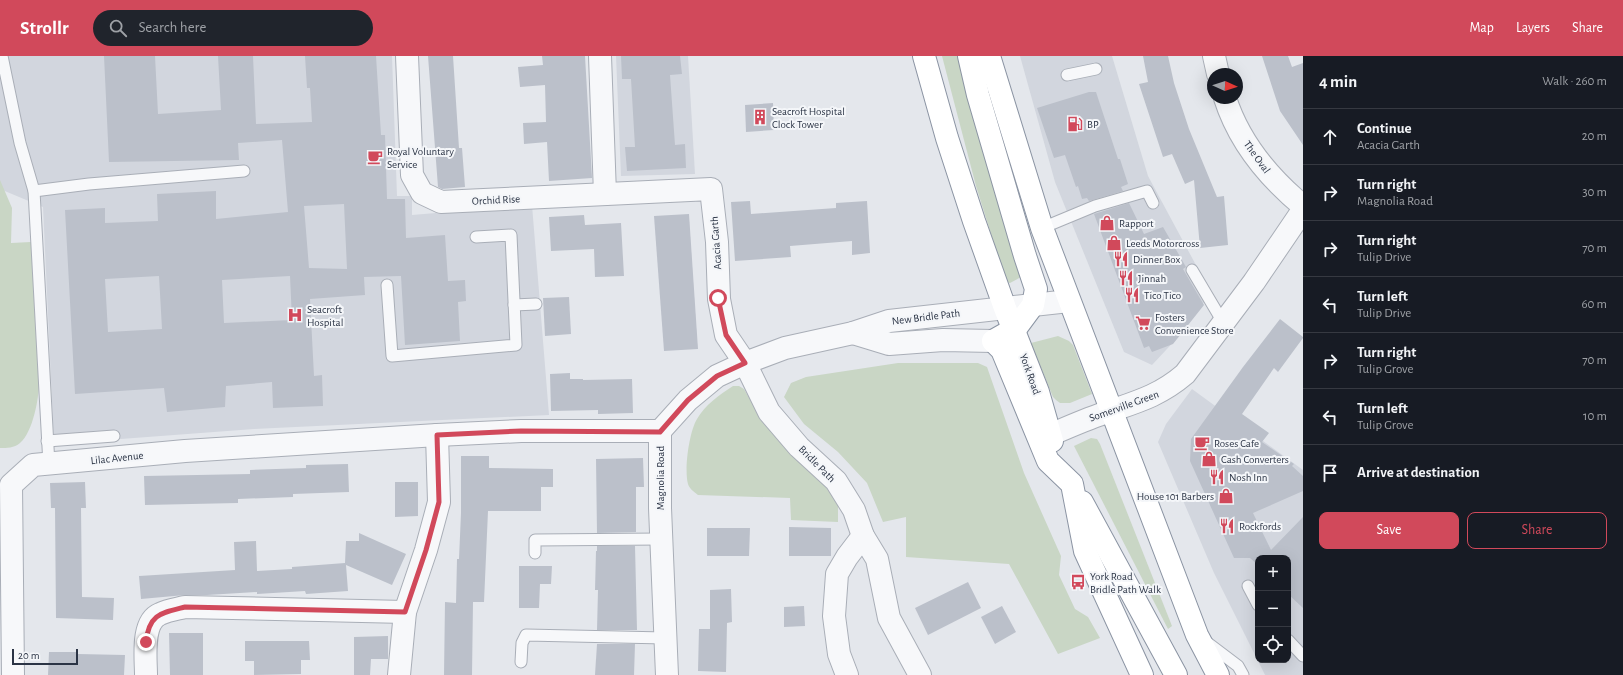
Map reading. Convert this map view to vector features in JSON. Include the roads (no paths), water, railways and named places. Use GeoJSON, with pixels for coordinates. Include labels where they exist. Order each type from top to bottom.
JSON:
{"type":"FeatureCollection","features":[{"type":"Feature","properties":{"kind":"highway","name":"York Road"},"geometry":{"type":"LineString","coordinates":[[924,56],[947,138],[1005,308],[1038,392],[1050,435],[1072,484],[1176,675]]}},
{"type":"Feature","properties":{"kind":"highway"},"geometry":{"type":"LineString","coordinates":[[969,56],[978,95],[1022,248],[1036,290],[1033,305],[1013,330],[993,341],[1002,350],[1048,460],[1072,484],[1085,551],[1142,675]]}},
{"type":"Feature","properties":{"kind":"highway"},"geometry":{"type":"LineString","coordinates":[[989,56],[1042,228],[1178,584],[1196,636],[1218,675]]}},
{"type":"Feature","properties":{"kind":"street","name":"Orchid Rise"},"geometry":{"type":"LineString","coordinates":[[407,56],[412,175],[422,193],[442,202],[711,189]]}},
{"type":"Feature","properties":{"kind":"street"},"geometry":{"type":"LineString","coordinates":[[600,56],[605,194]]}},
{"type":"Feature","properties":{"kind":"street"},"geometry":{"type":"LineString","coordinates":[[1214,56],[1217,68]]}},
{"type":"Feature","properties":{"kind":"street","name":"The Oval"},"geometry":{"type":"LineString","coordinates":[[1228,104],[1242,136],[1256,157],[1276,182],[1303,206]]}},
{"type":"Feature","properties":{"kind":"street","name":"Acacia Garth"},"geometry":{"type":"LineString","coordinates":[[711,189],[717,242],[718,298],[726,335],[745,363]]}},
{"type":"Feature","properties":{"kind":"street","name":"Somerville Green"},"geometry":{"type":"LineString","coordinates":[[1050,435],[1157,394],[1171,386],[1185,374],[1224,324],[1303,210]]}},
{"type":"Feature","properties":{"kind":"street","name":"New Bridle Path"},"geometry":{"type":"LineString","coordinates":[[853,333],[889,321],[1069,300]]}},
{"type":"Feature","properties":{"kind":"street","name":"New Bridle Path"},"geometry":{"type":"LineString","coordinates":[[853,333],[889,344],[943,340],[993,341]]}},
{"type":"Feature","properties":{"kind":"street","name":"Magnolia Road"},"geometry":{"type":"LineString","coordinates":[[667,675],[661,539],[660,432],[688,400],[717,376],[745,363],[785,348],[853,333]]}},
{"type":"Feature","properties":{"kind":"street","name":"Bridle Path"},"geometry":{"type":"LineString","coordinates":[[745,363],[769,412],[799,448],[836,481],[854,510],[863,536],[877,559],[889,618],[920,675]]}},
{"type":"Feature","properties":{"kind":"street","name":"Lilac Avenue"},"geometry":{"type":"LineString","coordinates":[[13,675],[6,566],[10,485],[33,465],[49,465],[185,451],[429,435],[521,431],[660,432]]}},
{"type":"Feature","properties":{"kind":"street"},"geometry":{"type":"LineString","coordinates":[[399,675],[405,612],[426,550],[439,502],[429,435]]}},
{"type":"Feature","properties":{"kind":"street"},"geometry":{"type":"LineString","coordinates":[[848,675],[839,654],[835,623],[837,574],[847,557],[863,536]]}},
{"type":"Feature","properties":{"kind":"street"},"geometry":{"type":"LineString","coordinates":[[146,675],[147,629],[159,614],[185,607],[405,612]]}},
{"type":"Feature","properties":{"kind":"lane"},"geometry":{"type":"LineString","coordinates":[[2,56],[20,143],[34,191],[49,465]]}},
{"type":"Feature","properties":{"kind":"lane"},"geometry":{"type":"LineString","coordinates":[[1067,75],[1096,69]]}},
{"type":"Feature","properties":{"kind":"lane"},"geometry":{"type":"LineString","coordinates":[[34,191],[88,184],[244,171]]}},
{"type":"Feature","properties":{"kind":"lane"},"geometry":{"type":"LineString","coordinates":[[1042,228],[1094,206],[1147,191],[1153,202]]}},
{"type":"Feature","properties":{"kind":"lane"},"geometry":{"type":"LineString","coordinates":[[387,285],[392,356],[516,345],[511,235],[476,237]]}},
{"type":"Feature","properties":{"kind":"lane"},"geometry":{"type":"LineString","coordinates":[[1192,270],[1224,324]]}},
{"type":"Feature","properties":{"kind":"lane"},"geometry":{"type":"LineString","coordinates":[[514,305],[536,304]]}},
{"type":"Feature","properties":{"kind":"lane"},"geometry":{"type":"LineString","coordinates":[[47,441],[114,436]]}},
{"type":"Feature","properties":{"kind":"lane"},"geometry":{"type":"LineString","coordinates":[[535,553],[535,540],[661,539]]}},
{"type":"Feature","properties":{"kind":"lane"},"geometry":{"type":"LineString","coordinates":[[1248,586],[1255,599]]}},
{"type":"Feature","properties":{"kind":"lane"},"geometry":{"type":"LineString","coordinates":[[521,662],[522,643],[526,635],[665,638]]}},
{"type":"Feature","properties":{"kind":"lane"},"geometry":{"type":"LineString","coordinates":[[1196,636],[1238,666],[1243,675]]}},
{"type":"Feature","properties":{"kind":"lane"},"geometry":{"type":"LineString","coordinates":[[1291,643],[1303,656]]}},
{"type":"Feature","properties":{"kind":"place","name":"Seacroft Hospital Clock Tower"},"geometry":{"type":"Point","coordinates":[760,117]}},
{"type":"Feature","properties":{"kind":"place","name":"BP"},"geometry":{"type":"Point","coordinates":[1075,124]}},
{"type":"Feature","properties":{"kind":"place","name":"Royal Voluntary Service"},"geometry":{"type":"Point","coordinates":[375,157]}},
{"type":"Feature","properties":{"kind":"place","name":"Rapport"},"geometry":{"type":"Point","coordinates":[1107,223]}},
{"type":"Feature","properties":{"kind":"place","name":"Leeds Motorcross"},"geometry":{"type":"Point","coordinates":[1114,243]}},
{"type":"Feature","properties":{"kind":"place","name":"Dinner Box"},"geometry":{"type":"Point","coordinates":[1121,259]}},
{"type":"Feature","properties":{"kind":"place","name":"Jinnah"},"geometry":{"type":"Point","coordinates":[1126,278]}},
{"type":"Feature","properties":{"kind":"place","name":"Tico Tico"},"geometry":{"type":"Point","coordinates":[1132,295]}},
{"type":"Feature","properties":{"kind":"place","name":"Seacroft Hospital"},"geometry":{"type":"Point","coordinates":[295,315]}},
{"type":"Feature","properties":{"kind":"place","name":"Fosters Convenience Store"},"geometry":{"type":"Point","coordinates":[1143,323]}},
{"type":"Feature","properties":{"kind":"place","name":"Roses Cafe"},"geometry":{"type":"Point","coordinates":[1202,443]}},
{"type":"Feature","properties":{"kind":"place","name":"Cash Converters"},"geometry":{"type":"Point","coordinates":[1209,459]}},
{"type":"Feature","properties":{"kind":"place","name":"Nosh Inn"},"geometry":{"type":"Point","coordinates":[1217,477]}},
{"type":"Feature","properties":{"kind":"place","name":"House 101 Barbers"},"geometry":{"type":"Point","coordinates":[1226,496]}},
{"type":"Feature","properties":{"kind":"place","name":"Rockfords"},"geometry":{"type":"Point","coordinates":[1227,526]}},
{"type":"Feature","properties":{"kind":"place","name":"York Road Bridle Path Walk"},"geometry":{"type":"Point","coordinates":[1078,582]}}]}
